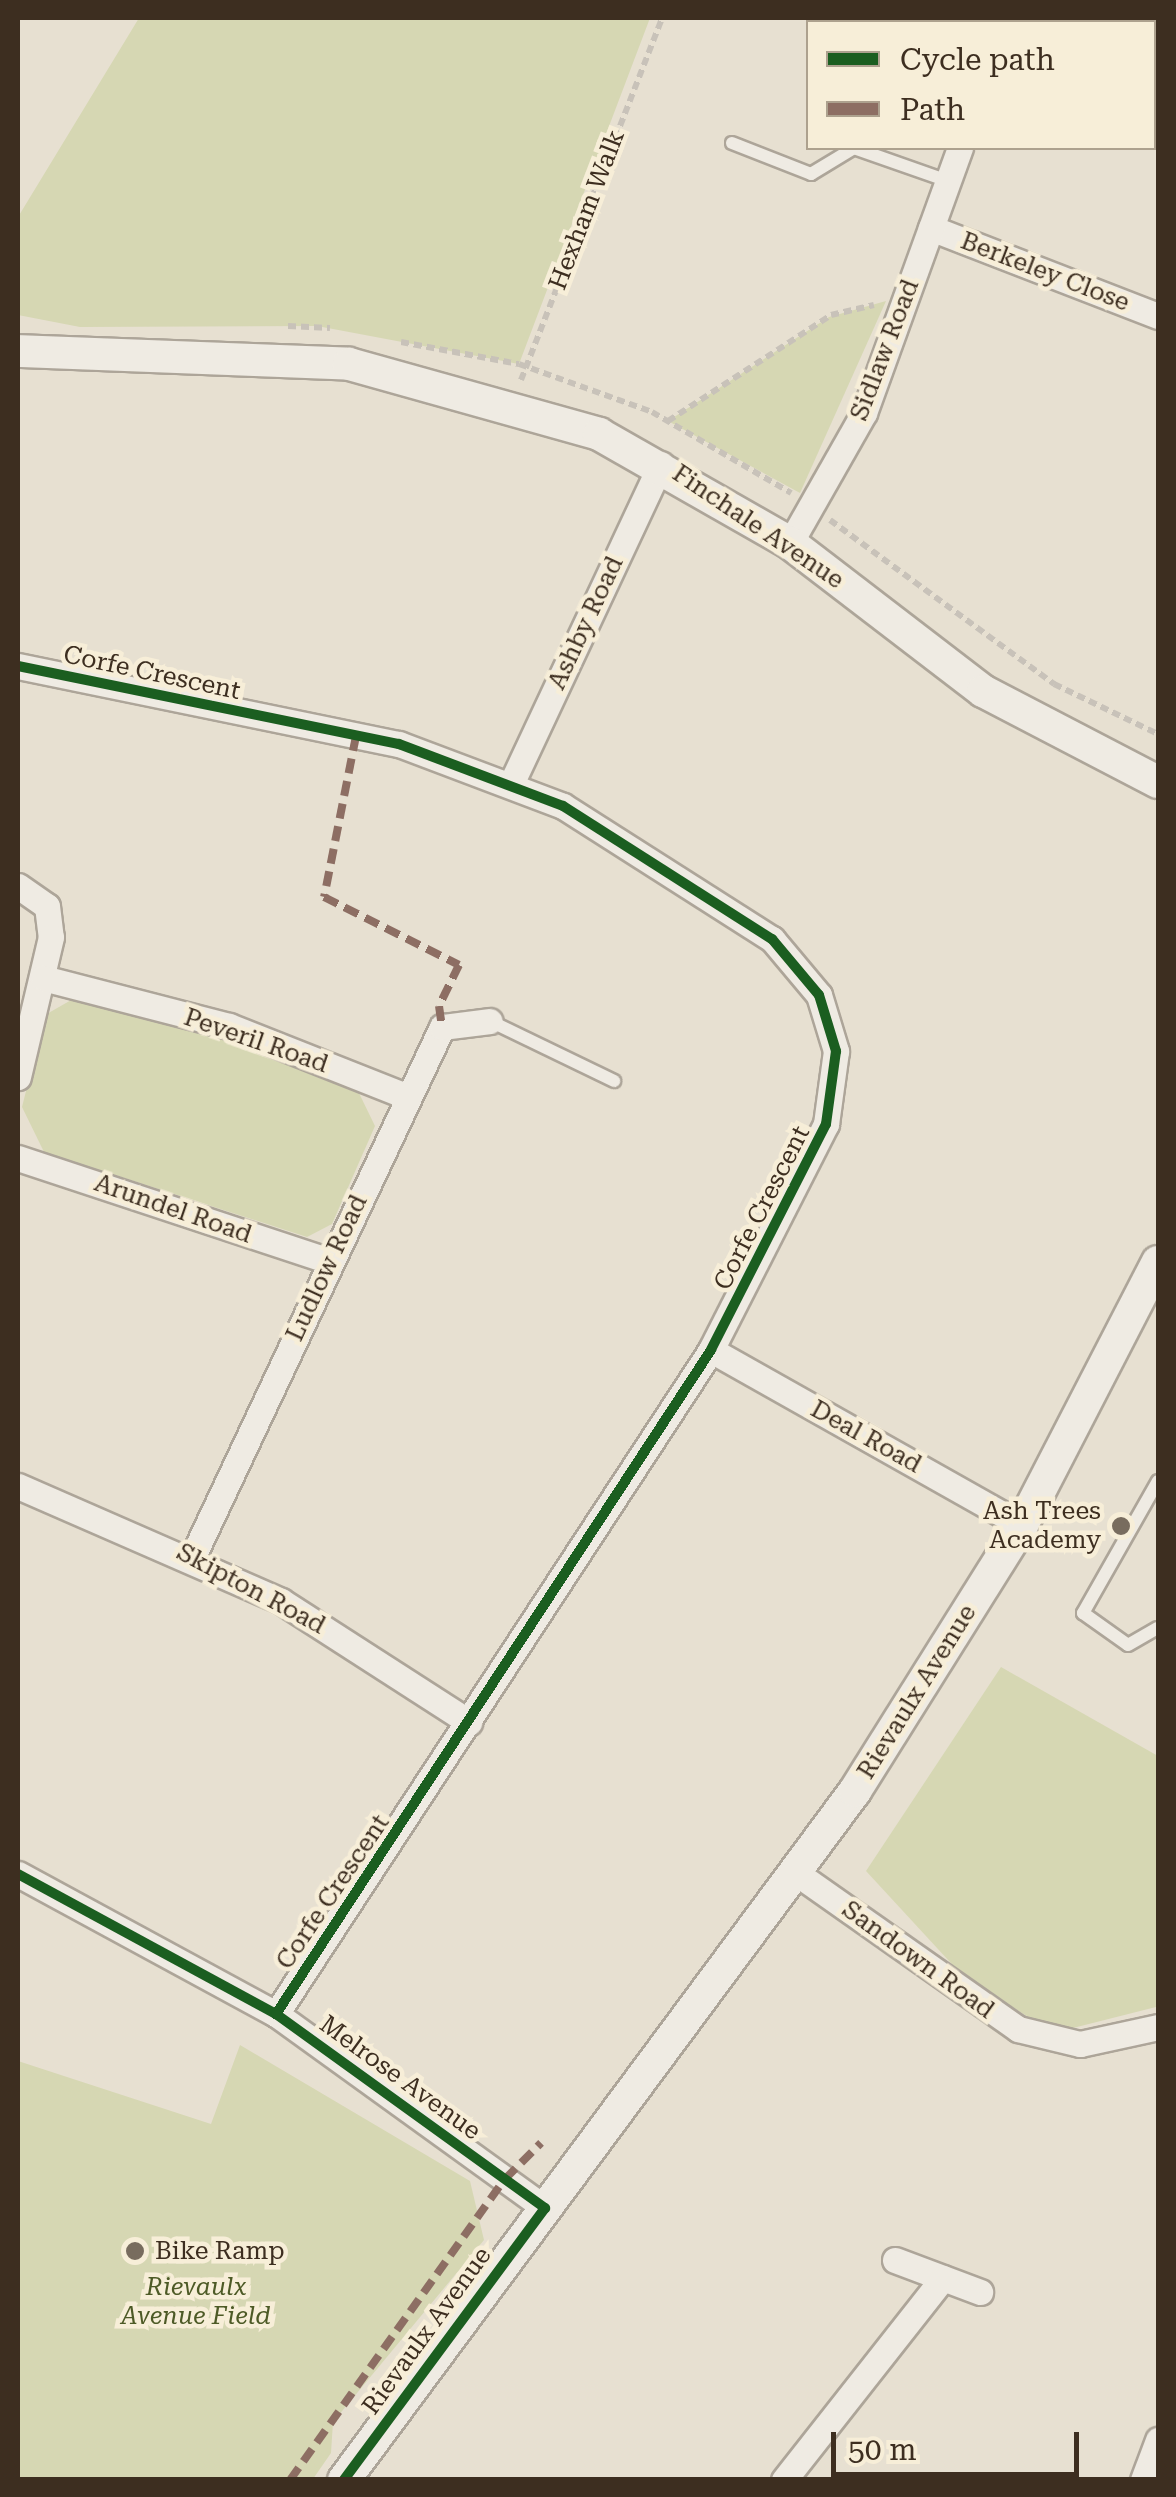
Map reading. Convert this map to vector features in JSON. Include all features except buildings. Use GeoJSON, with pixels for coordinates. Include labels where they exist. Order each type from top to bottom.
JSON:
{"type":"FeatureCollection","features":[{"type":"Feature","properties":{"kind":"street","name":"Sidlaw Road"},"geometry":{"type":"LineString","coordinates":[[790,543],[864,413],[959,150]]}},
{"type":"Feature","properties":{"kind":"street","name":"Berkeley Close"},"geometry":{"type":"LineString","coordinates":[[930,228],[1158,316]]}},
{"type":"Feature","properties":{"kind":"street","name":"Finchale Avenue"},"geometry":{"type":"LineString","coordinates":[[18,351],[349,364],[512,402],[661,464],[790,543],[984,691],[1158,782]]}},
{"type":"Feature","properties":{"kind":"street","name":"Ashby Road"},"geometry":{"type":"LineString","coordinates":[[512,782],[661,464]]}},
{"type":"Feature","properties":{"kind":"street","name":"Corfe Crescent"},"geometry":{"type":"LineString","coordinates":[[18,666],[399,744],[512,782],[772,939],[801,967],[831,1027],[836,1078],[826,1124],[711,1350],[276,2014]]}},
{"type":"Feature","properties":{"kind":"street"},"geometry":{"type":"LineString","coordinates":[[18,886],[47,906],[51,937],[18,1077]]}},
{"type":"Feature","properties":{"kind":"street","name":"Peveril Road"},"geometry":{"type":"LineString","coordinates":[[42,978],[229,1026],[408,1098]]}},
{"type":"Feature","properties":{"kind":"street","name":"Ludlow Road"},"geometry":{"type":"LineString","coordinates":[[193,1556],[442,1027],[490,1021]]}},
{"type":"Feature","properties":{"kind":"street","name":"Arundel Road"},"geometry":{"type":"LineString","coordinates":[[18,1158],[329,1261]]}},
{"type":"Feature","properties":{"kind":"street","name":"Rievaulx Avenue"},"geometry":{"type":"LineString","coordinates":[[344,2480],[544,2208],[799,1874],[1022,1524],[1158,1262]]}},
{"type":"Feature","properties":{"kind":"street","name":"Deal Road"},"geometry":{"type":"LineString","coordinates":[[711,1350],[1022,1524]]}},
{"type":"Feature","properties":{"kind":"street","name":"Skipton Road"},"geometry":{"type":"LineString","coordinates":[[18,1486],[193,1556],[470,1722]]}},
{"type":"Feature","properties":{"kind":"street","name":"Melrose Avenue"},"geometry":{"type":"LineString","coordinates":[[18,1874],[276,2014],[544,2208]]}},
{"type":"Feature","properties":{"kind":"street","name":"Sandown Road"},"geometry":{"type":"LineString","coordinates":[[799,1874],[1018,2029],[1080,2044],[1158,2027]]}},
{"type":"Feature","properties":{"kind":"street"},"geometry":{"type":"LineString","coordinates":[[894,2260],[980,2292]]}},
{"type":"Feature","properties":{"kind":"street"},"geometry":{"type":"LineString","coordinates":[[784,2480],[943,2278]]}},
{"type":"Feature","properties":{"kind":"street"},"geometry":{"type":"LineString","coordinates":[[1143,2480],[1158,2440]]}},
{"type":"Feature","properties":{"kind":"lane"},"geometry":{"type":"LineString","coordinates":[[732,144],[810,174],[851,150]]}},
{"type":"Feature","properties":{"kind":"lane"},"geometry":{"type":"LineString","coordinates":[[860,150],[948,181]]}},
{"type":"Feature","properties":{"kind":"lane"},"geometry":{"type":"LineString","coordinates":[[490,1021],[614,1081]]}},
{"type":"Feature","properties":{"kind":"lane"},"geometry":{"type":"LineString","coordinates":[[1158,1480],[1083,1613],[1128,1645],[1158,1628]]}},
{"type":"Feature","properties":{"kind":"path"},"geometry":{"type":"LineString","coordinates":[[668,421],[831,315],[886,302],[879,319]]}},
{"type":"Feature","properties":{"kind":"green space"},"geometry":{"type":"Polygon","coordinates":[[[139,18],[650,18],[519,364],[317,326],[80,327],[18,315],[18,217],[139,18]]]}},
{"type":"Feature","properties":{"kind":"green space"},"geometry":{"type":"Polygon","coordinates":[[[886,301],[800,493],[668,421],[829,317],[886,301]]]}},
{"type":"Feature","properties":{"kind":"green space"},"geometry":{"type":"Polygon","coordinates":[[[73,999],[211,1035],[357,1089],[375,1126],[332,1224],[307,1237],[44,1152],[22,1107],[45,1015],[73,999]]]}},
{"type":"Feature","properties":{"kind":"green space"},"geometry":{"type":"Polygon","coordinates":[[[1001,1667],[1158,1756],[1156,2007],[1069,2029],[1033,2020],[961,1974],[866,1871],[1001,1667]]]}},
{"type":"Feature","properties":{"kind":"green space","name":"Rievaulx Avenue Field"},"geometry":{"type":"Polygon","coordinates":[[[240,2045],[470,2181],[484,2240],[333,2422],[331,2453],[313,2479],[18,2479],[18,2061],[211,2124],[240,2045]]]}},
{"type":"Feature","properties":{"kind":"marked path"},"geometry":{"type":"LineString","coordinates":[[356,736],[324,897],[459,965],[439,1006],[442,1027]]}},
{"type":"Feature","properties":{"kind":"marked path"},"geometry":{"type":"LineString","coordinates":[[290,2480],[505,2179],[541,2143]]}},
{"type":"Feature","properties":{"kind":"cycle path"},"geometry":{"type":"LineString","coordinates":[[18,666],[399,744],[563,806],[772,939],[819,995],[836,1051],[826,1124],[711,1350],[276,2014]]}},
{"type":"Feature","properties":{"kind":"cycle path"},"geometry":{"type":"LineString","coordinates":[[18,1874],[276,2014],[545,2208],[344,2480]]}},
{"type":"Feature","properties":{"kind":"place","name":"Ash Trees Academy"},"geometry":{"type":"Point","coordinates":[1121,1526]}},
{"type":"Feature","properties":{"kind":"place","name":"Bike Ramp"},"geometry":{"type":"Point","coordinates":[135,2251]}}]}
